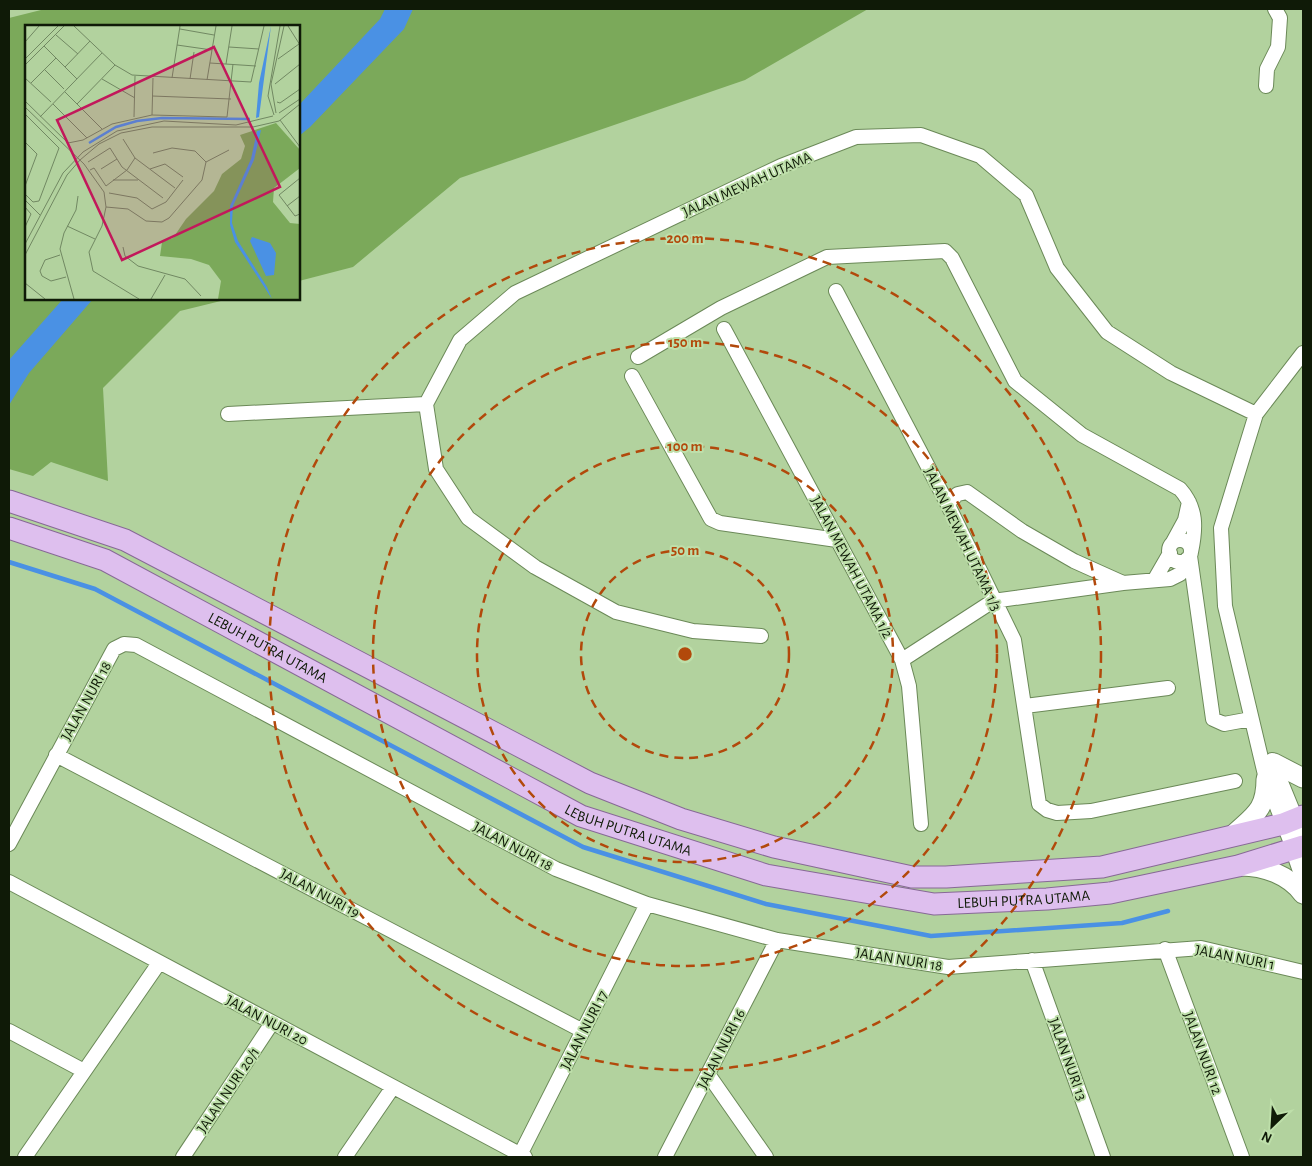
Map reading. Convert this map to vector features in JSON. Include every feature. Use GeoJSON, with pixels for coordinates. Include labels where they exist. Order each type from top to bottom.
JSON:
{"type":"FeatureCollection","features":[{"type":"Feature","properties":{"kind":"main road","name":"LEBUH PUTRA UTAMA"},"geometry":{"type":"LineString","coordinates":[[9,501],[126,540],[590,783],[681,819],[774,847],[912,877],[946,877],[1102,867],[1232,836],[1297,831]]}},
{"type":"Feature","properties":{"kind":"main road","name":"LEBUH PUTRA UTAMA"},"geometry":{"type":"LineString","coordinates":[[9,528],[105,560],[581,816],[766,875],[934,904],[1047,899],[1110,893],[1238,866],[1297,831]]}},
{"type":"Feature","properties":{"kind":"main road"},"geometry":{"type":"LineString","coordinates":[[1232,836],[1262,807],[1266,797],[1270,771],[1303,778]]}},
{"type":"Feature","properties":{"kind":"main road"},"geometry":{"type":"LineString","coordinates":[[1238,866],[1256,866],[1280,874],[1303,894]]}},
{"type":"Feature","properties":{"kind":"street"},"geometry":{"type":"LineString","coordinates":[[1266,86],[1267,69],[1278,47],[1278,14]]}},
{"type":"Feature","properties":{"kind":"street","name":"JALAN MEWAH UTAMA"},"geometry":{"type":"LineString","coordinates":[[426,404],[460,340],[515,293],[781,166],[856,137],[921,135],[980,156],[1026,195],[1057,268],[1107,332],[1171,373],[1256,414]]}},
{"type":"Feature","properties":{"kind":"street"},"geometry":{"type":"LineString","coordinates":[[638,357],[721,308],[828,257],[945,251],[952,258],[1015,381],[1082,435],[1180,489],[1194,511],[1195,521],[1190,556],[1180,574],[1170,579],[1155,579],[993,601],[902,660]]}},
{"type":"Feature","properties":{"kind":"street","name":"JALAN MEWAH UTAMA 1/3"},"geometry":{"type":"LineString","coordinates":[[836,291],[947,503],[993,601],[1014,640],[1039,804],[1046,810],[1057,813],[1091,811],[1235,781]]}},
{"type":"Feature","properties":{"kind":"street","name":"JALAN MEWAH UTAMA 1/2"},"geometry":{"type":"LineString","coordinates":[[724,329],[902,660],[909,686],[921,824]]}},
{"type":"Feature","properties":{"kind":"street"},"geometry":{"type":"LineString","coordinates":[[1303,353],[1256,414],[1221,528],[1225,606],[1253,725],[1270,771],[1297,831],[1303,877]]}},
{"type":"Feature","properties":{"kind":"street"},"geometry":{"type":"LineString","coordinates":[[632,376],[710,519],[720,523],[837,540]]}},
{"type":"Feature","properties":{"kind":"street"},"geometry":{"type":"LineString","coordinates":[[228,414],[426,404],[436,469],[468,518],[535,567],[616,612],[693,631],[761,636]]}},
{"type":"Feature","properties":{"kind":"street"},"geometry":{"type":"LineString","coordinates":[[947,503],[958,494],[967,492],[1022,532],[1074,561],[1123,583]]}},
{"type":"Feature","properties":{"kind":"street"},"geometry":{"type":"LineString","coordinates":[[1155,579],[1185,520],[1189,502]]}},
{"type":"Feature","properties":{"kind":"street"},"geometry":{"type":"LineString","coordinates":[[1171,548],[1177,540],[1186,541],[1190,556],[1213,719],[1224,724],[1253,725]]}},
{"type":"Feature","properties":{"kind":"street","name":"JALAN NURI 18"},"geometry":{"type":"LineString","coordinates":[[9,844],[114,649],[124,644],[136,644],[556,869],[647,904],[777,940],[948,967],[1165,949]]}},
{"type":"Feature","properties":{"kind":"street"},"geometry":{"type":"LineString","coordinates":[[1025,706],[1168,688]]}},
{"type":"Feature","properties":{"kind":"street","name":"JALAN NURI 19"},"geometry":{"type":"LineString","coordinates":[[56,755],[583,1031]]}},
{"type":"Feature","properties":{"kind":"street","name":"JALAN NURI 20"},"geometry":{"type":"LineString","coordinates":[[9,882],[522,1156]]}},
{"type":"Feature","properties":{"kind":"street","name":"JALAN NURI 17"},"geometry":{"type":"LineString","coordinates":[[522,1156],[647,904]]}},
{"type":"Feature","properties":{"kind":"street","name":"JALAN NURI 16"},"geometry":{"type":"LineString","coordinates":[[665,1157],[777,940]]}},
{"type":"Feature","properties":{"kind":"street","name":"JALAN NURI 1"},"geometry":{"type":"LineString","coordinates":[[1165,949],[1201,948],[1303,972]]}},
{"type":"Feature","properties":{"kind":"street","name":"JALAN NURI 12"},"geometry":{"type":"LineString","coordinates":[[1165,949],[1242,1157]]}},
{"type":"Feature","properties":{"kind":"street","name":"JALAN NURI 13"},"geometry":{"type":"LineString","coordinates":[[1032,960],[1103,1157]]}},
{"type":"Feature","properties":{"kind":"street"},"geometry":{"type":"LineString","coordinates":[[31,1155],[84,1071],[159,962]]}},
{"type":"Feature","properties":{"kind":"street","name":"JALAN NURI 20/1"},"geometry":{"type":"LineString","coordinates":[[183,1157],[272,1023]]}},
{"type":"Feature","properties":{"kind":"street"},"geometry":{"type":"LineString","coordinates":[[9,1031],[84,1071]]}},
{"type":"Feature","properties":{"kind":"street"},"geometry":{"type":"LineString","coordinates":[[708,1074],[766,1157]]}},
{"type":"Feature","properties":{"kind":"street"},"geometry":{"type":"LineString","coordinates":[[345,1157],[392,1088]]}},
{"type":"Feature","properties":{"kind":"green space"},"geometry":{"type":"Polygon","coordinates":[[[45,9],[868,9],[745,80],[460,178],[353,267],[300,281],[300,25],[25,25],[25,300],[225,300],[180,311],[103,388],[108,481],[51,462],[33,476],[9,469],[9,18],[45,9]]]}},
{"type":"Feature","properties":{"kind":"water"},"geometry":{"type":"Polygon","coordinates":[[[385,9],[413,9],[404,29],[300,135],[300,104],[380,19],[385,9]]]}},
{"type":"Feature","properties":{"kind":"water"},"geometry":{"type":"Polygon","coordinates":[[[62,300],[92,300],[29,373],[9,405],[9,360],[62,300]]]}},
{"type":"Feature","properties":{"kind":"waterway"},"geometry":{"type":"LineString","coordinates":[[9,562],[95,589],[583,847],[766,904],[931,936],[1122,923],[1168,911]]}}]}
